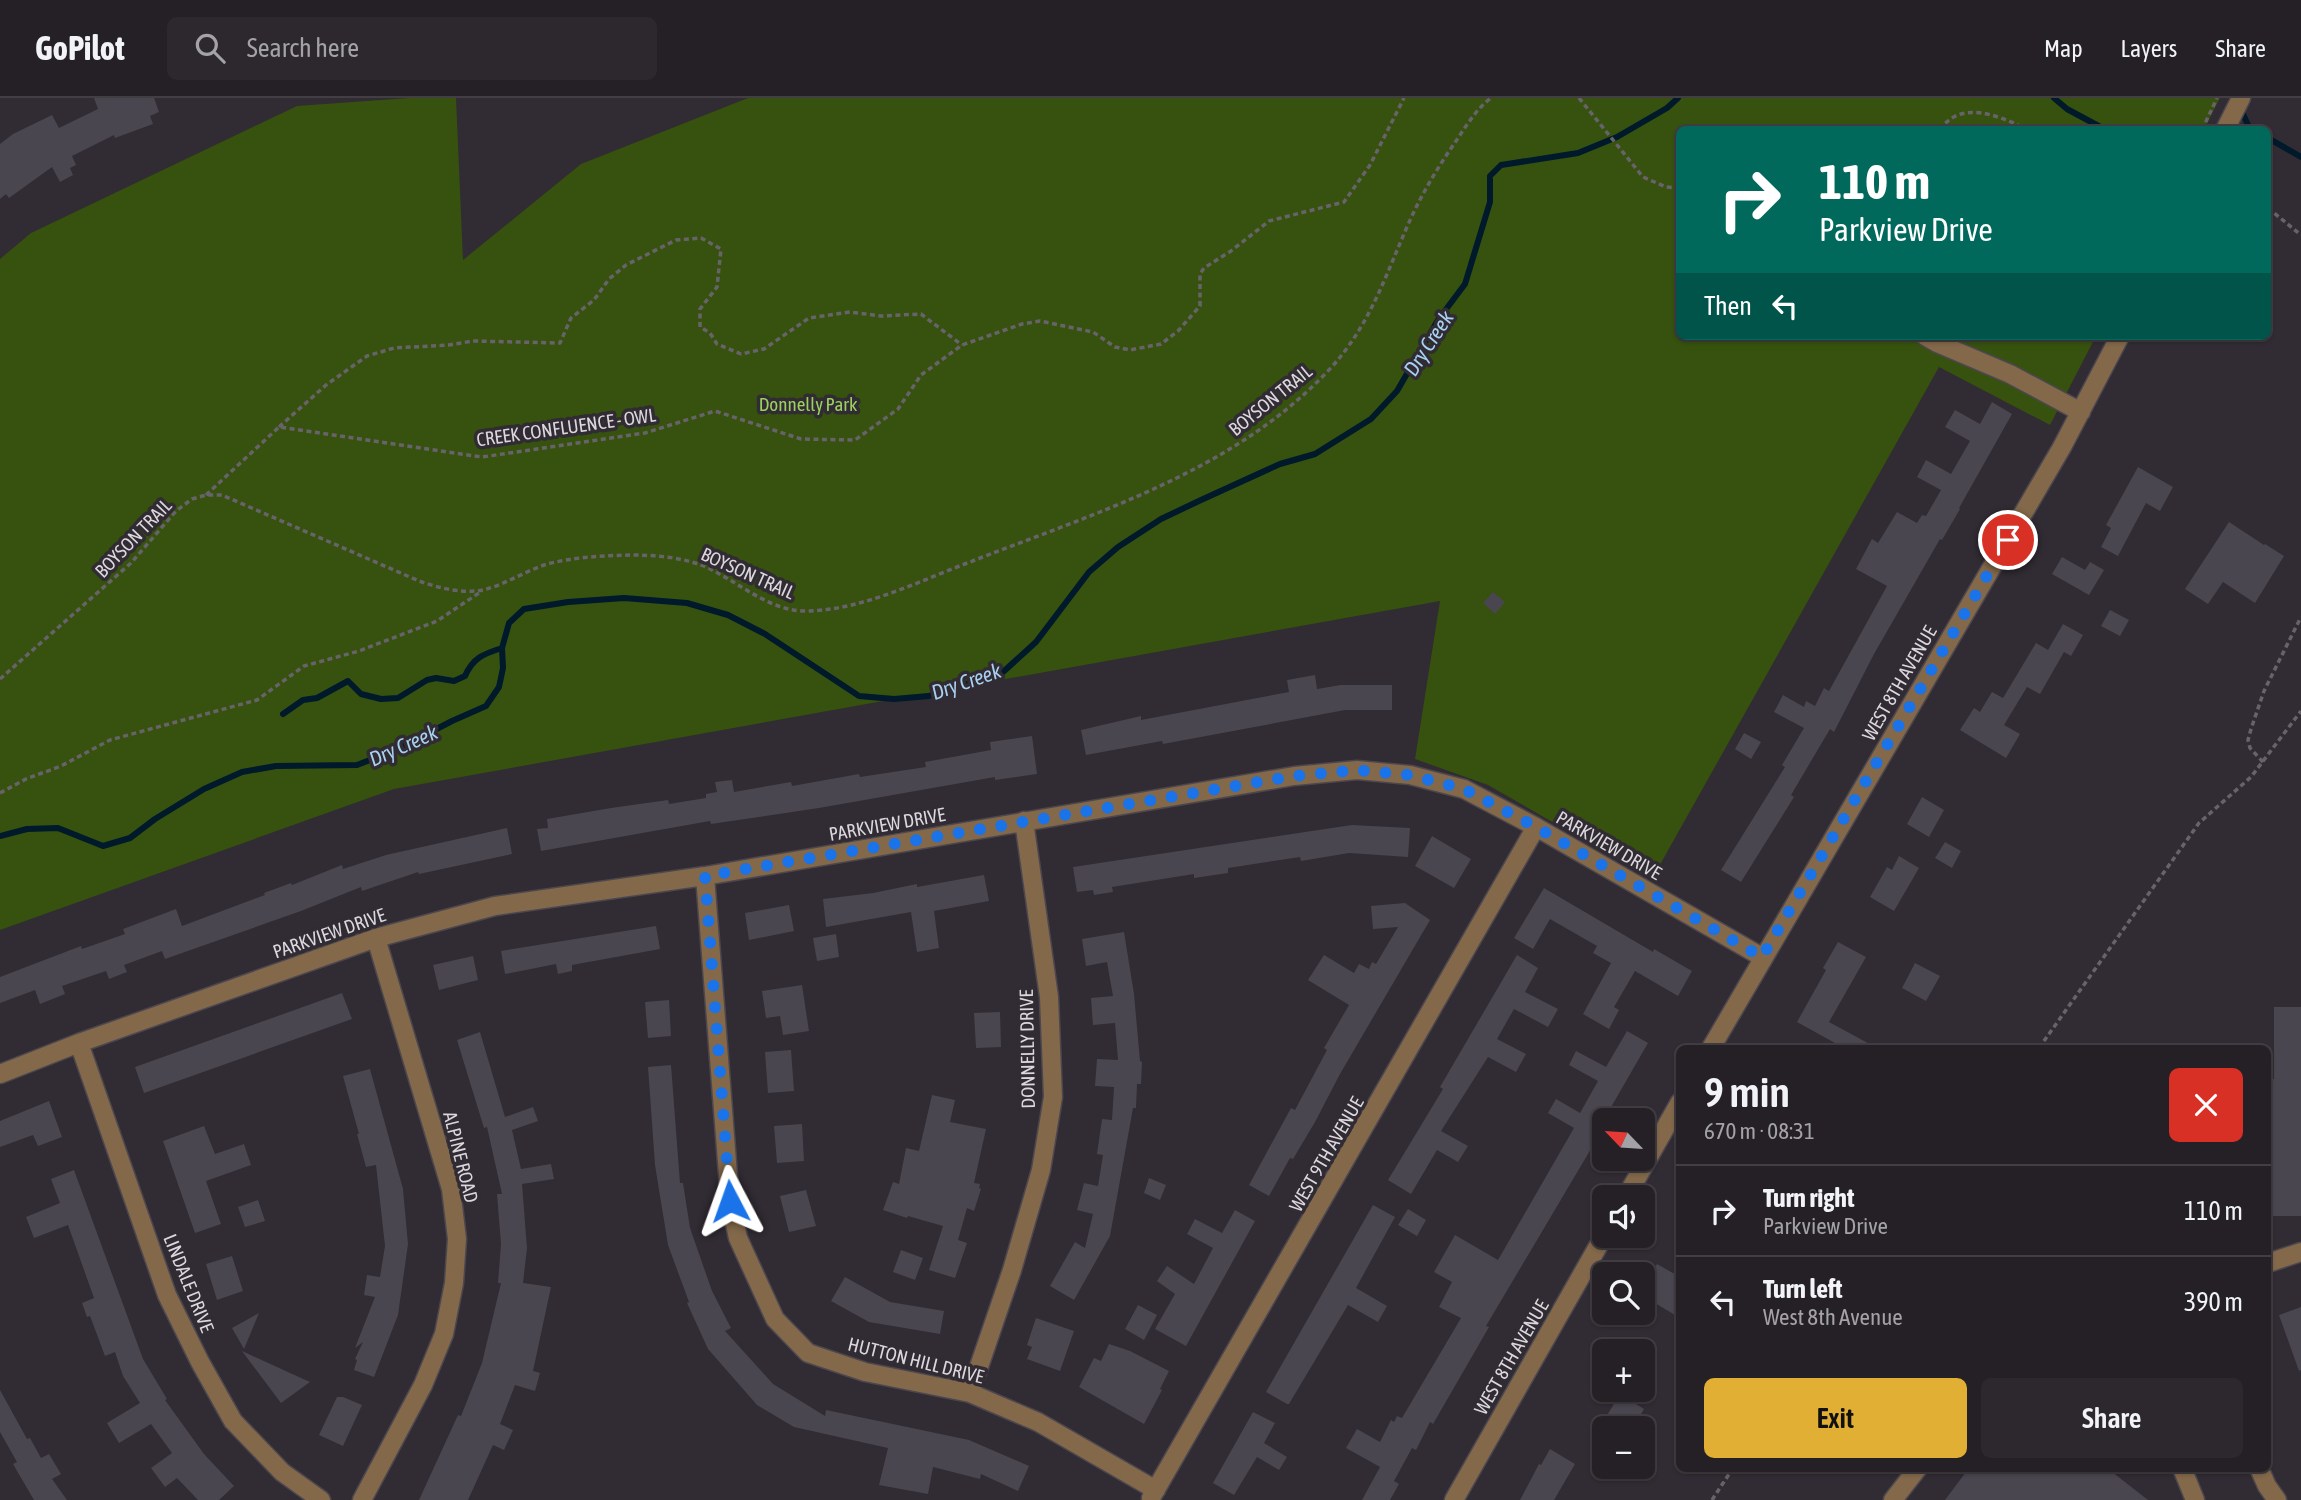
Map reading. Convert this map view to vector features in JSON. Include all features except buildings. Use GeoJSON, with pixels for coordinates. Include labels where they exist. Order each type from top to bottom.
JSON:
{"type":"FeatureCollection","features":[{"type":"Feature","properties":{"kind":"street"},"geometry":{"type":"LineString","coordinates":[[2227,126],[2241,98]]}},
{"type":"Feature","properties":{"kind":"street"},"geometry":{"type":"LineString","coordinates":[[1932,340],[2010,374],[2081,412]]}},
{"type":"Feature","properties":{"kind":"street","name":"WEST 8TH AVENUE"},"geometry":{"type":"LineString","coordinates":[[1713,1045],[2081,412],[2118,340]]}},
{"type":"Feature","properties":{"kind":"street","name":"PARKVIEW DRIVE"},"geometry":{"type":"LineString","coordinates":[[0,1074],[79,1043],[376,938],[495,906],[705,876],[1294,776],[1357,770],[1410,775],[1464,789],[1536,827],[1762,957]]}},
{"type":"Feature","properties":{"kind":"street","name":"DONNELLY DRIVE"},"geometry":{"type":"LineString","coordinates":[[970,1393],[1012,1270],[1041,1170],[1052,1097],[1049,997],[1024,821]]}},
{"type":"Feature","properties":{"kind":"street","name":"WEST 9TH AVENUE"},"geometry":{"type":"LineString","coordinates":[[1153,1495],[1536,827]]}},
{"type":"Feature","properties":{"kind":"street","name":"HUTTON HILL DRIVE"},"geometry":{"type":"LineString","coordinates":[[705,876],[730,1201],[738,1238],[775,1319],[808,1353],[865,1372],[970,1393],[1038,1422],[1153,1495]]}},
{"type":"Feature","properties":{"kind":"street","name":"ALPINE ROAD"},"geometry":{"type":"LineString","coordinates":[[362,1500],[423,1385],[444,1334],[454,1283],[457,1239],[451,1189],[376,938]]}},
{"type":"Feature","properties":{"kind":"street","name":"LINDALE DRIVE"},"geometry":{"type":"LineString","coordinates":[[79,1043],[167,1295],[200,1362],[233,1420],[282,1472],[321,1500]]}},
{"type":"Feature","properties":{"kind":"street"},"geometry":{"type":"LineString","coordinates":[[1633,1185],[1676,1109]]}},
{"type":"Feature","properties":{"kind":"street","name":"WEST 8TH AVENUE"},"geometry":{"type":"LineString","coordinates":[[1454,1500],[1597,1248]]}},
{"type":"Feature","properties":{"kind":"street"},"geometry":{"type":"LineString","coordinates":[[2271,1262],[2301,1252]]}},
{"type":"Feature","properties":{"kind":"street"},"geometry":{"type":"LineString","coordinates":[[1893,1500],[1915,1472]]}},
{"type":"Feature","properties":{"kind":"street"},"geometry":{"type":"LineString","coordinates":[[2184,1472],[2195,1500]]}},
{"type":"Feature","properties":{"kind":"street"},"geometry":{"type":"LineString","coordinates":[[2261,1472],[2277,1500]]}},
{"type":"Feature","properties":{"kind":"path","name":"CREEK CONFLUENCE - OWL"},"geometry":{"type":"LineString","coordinates":[[279,427],[482,457],[645,433],[715,411],[801,439],[855,440],[898,409],[921,375],[962,345],[1021,324],[1040,321],[1093,332],[1115,347],[1130,350],[1161,344],[1178,331],[1200,306],[1200,274],[1204,268],[1269,221],[1344,202],[1370,165],[1404,98]]}},
{"type":"Feature","properties":{"kind":"path","name":"BOYSON TRAIL"},"geometry":{"type":"LineString","coordinates":[[0,679],[131,563],[176,511],[192,499],[206,495],[222,495],[419,581],[450,589],[483,590],[545,565],[591,556],[643,555],[677,558],[703,566],[785,609],[806,611],[840,608],[892,592],[1128,500],[1221,455],[1257,432],[1328,371],[1363,326],[1387,278],[1412,217],[1442,162],[1488,98]]}},
{"type":"Feature","properties":{"kind":"path"},"geometry":{"type":"LineString","coordinates":[[1579,98],[1643,177],[1666,187],[1676,188]]}},
{"type":"Feature","properties":{"kind":"path"},"geometry":{"type":"LineString","coordinates":[[2204,126],[2217,98]]}},
{"type":"Feature","properties":{"kind":"path"},"geometry":{"type":"LineString","coordinates":[[1942,126],[1960,114],[1979,111],[2000,116],[2020,126]]}},
{"type":"Feature","properties":{"kind":"path"},"geometry":{"type":"LineString","coordinates":[[2271,210],[2301,234]]}},
{"type":"Feature","properties":{"kind":"path"},"geometry":{"type":"LineString","coordinates":[[206,495],[326,385],[367,356],[394,348],[473,341],[526,340],[560,343],[571,318],[594,300],[609,279],[626,265],[676,240],[701,238],[721,249],[717,287],[700,309],[699,327],[710,333],[717,344],[741,354],[764,349],[809,318],[850,313],[881,316],[921,314],[962,345]]}},
{"type":"Feature","properties":{"kind":"path"},"geometry":{"type":"LineString","coordinates":[[0,793],[26,779],[61,766],[110,740],[257,700],[304,666],[359,651],[437,621],[483,590]]}},
{"type":"Feature","properties":{"kind":"path"},"geometry":{"type":"LineString","coordinates":[[2263,762],[2250,748],[2248,740],[2269,680],[2301,617]]}},
{"type":"Feature","properties":{"kind":"path"},"geometry":{"type":"LineString","coordinates":[[2041,1045],[2199,823],[2234,794],[2263,762],[2301,711]]}},
{"type":"Feature","properties":{"kind":"path"},"geometry":{"type":"LineString","coordinates":[[1712,1500],[1730,1472]]}},
{"type":"Feature","properties":{"kind":"green space","name":"Donnelly Park"},"geometry":{"type":"Polygon","coordinates":[[[409,98],[456,98],[463,260],[581,164],[748,98],[2220,98],[2206,126],[1676,126],[1676,340],[2094,340],[2050,425],[1939,367],[1652,879],[1488,785],[1415,759],[1440,601],[394,789],[0,930],[0,259],[31,233],[297,106],[409,98]]]}},
{"type":"Feature","properties":{"kind":"waterway","name":"Dry Creek"},"geometry":{"type":"LineString","coordinates":[[0,836],[27,829],[58,828],[103,846],[130,838],[204,789],[242,772],[276,766],[357,765],[398,749],[486,706],[499,687],[503,668],[502,648],[509,623],[524,609],[568,602],[624,598],[687,603],[728,615],[765,634],[859,696],[894,699],[929,696],[1003,672],[1036,642],[1089,572],[1118,547],[1161,519],[1201,500],[1280,464],[1315,454],[1371,419],[1397,391],[1438,320],[1465,284],[1490,202],[1490,176],[1501,165],[1578,153],[1617,137],[1667,108],[1678,98]]}},
{"type":"Feature","properties":{"kind":"waterway","name":"Dry Creek"},"geometry":{"type":"LineString","coordinates":[[2054,98],[2067,109],[2099,126]]}},
{"type":"Feature","properties":{"kind":"waterway"},"geometry":{"type":"LineString","coordinates":[[2240,108],[2249,126]]}},
{"type":"Feature","properties":{"kind":"waterway"},"geometry":{"type":"LineString","coordinates":[[2271,140],[2301,157]]}},
{"type":"Feature","properties":{"kind":"waterway"},"geometry":{"type":"LineString","coordinates":[[283,714],[303,700],[317,698],[348,681],[361,694],[381,699],[398,698],[427,680],[436,678],[454,681],[465,676],[479,658],[502,648]]}},
{"type":"Feature","properties":{"kind":"route"},"geometry":{"type":"LineString","coordinates":[[730,1201],[705,876],[1294,776],[1357,770],[1410,775],[1464,789],[1536,827],[1762,957],[2008,540]]}}]}
